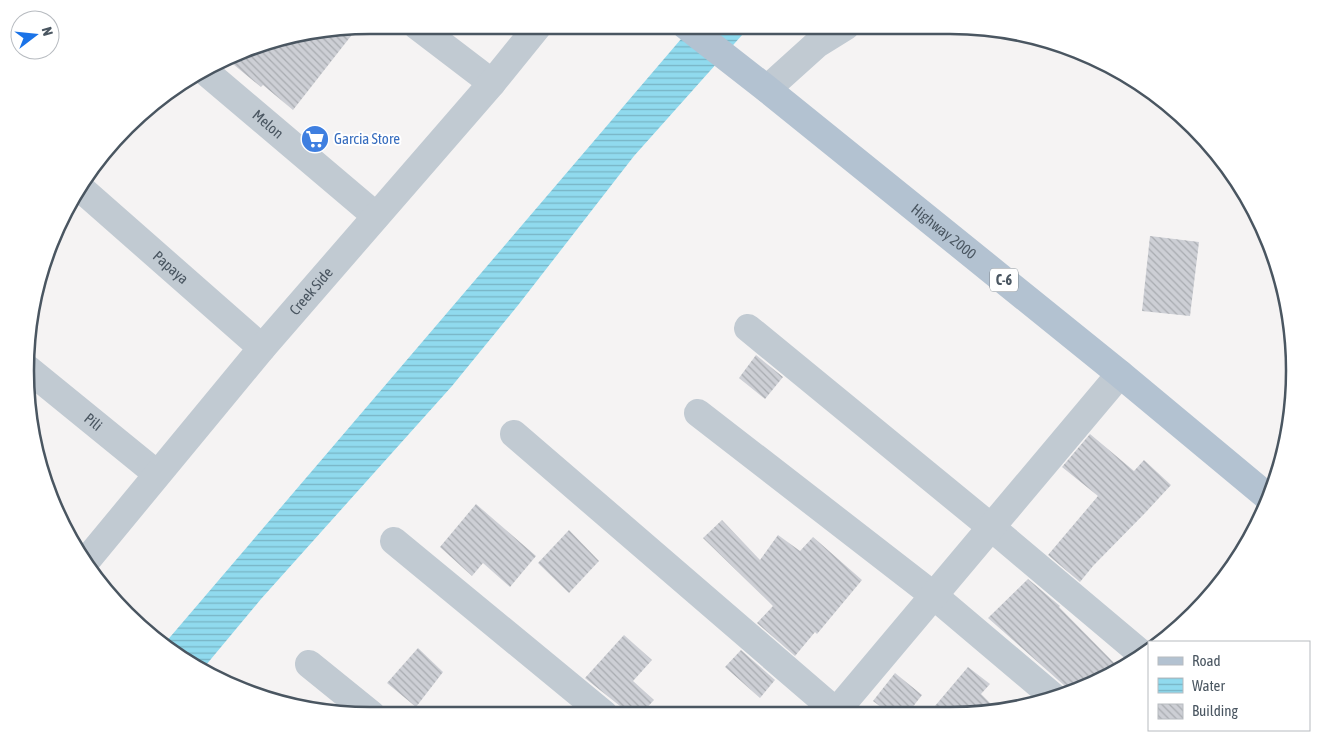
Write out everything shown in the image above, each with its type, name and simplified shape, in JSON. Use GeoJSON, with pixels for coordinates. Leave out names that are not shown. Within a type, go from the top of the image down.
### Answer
{"type":"FeatureCollection","features":[{"type":"Feature","properties":{"kind":"main road","name":"Highway 2000"},"geometry":{"type":"LineString","coordinates":[[696,34],[1120,374],[1263,493]]}},
{"type":"Feature","properties":{"kind":"street"},"geometry":{"type":"LineString","coordinates":[[428,34],[492,83]]}},
{"type":"Feature","properties":{"kind":"street","name":"Creek Side"},"geometry":{"type":"LineString","coordinates":[[90,556],[262,348],[492,83],[532,34]]}},
{"type":"Feature","properties":{"kind":"street"},"geometry":{"type":"LineString","coordinates":[[767,89],[817,44],[833,34]]}},
{"type":"Feature","properties":{"kind":"street","name":"Melon"},"geometry":{"type":"LineString","coordinates":[[209,75],[376,216]]}},
{"type":"Feature","properties":{"kind":"street","name":"Papaya"},"geometry":{"type":"LineString","coordinates":[[85,192],[262,348]]}},
{"type":"Feature","properties":{"kind":"street"},"geometry":{"type":"LineString","coordinates":[[748,328],[992,528],[1137,650]]}},
{"type":"Feature","properties":{"kind":"street","name":"Pili"},"geometry":{"type":"LineString","coordinates":[[34,374],[157,474]]}},
{"type":"Feature","properties":{"kind":"street"},"geometry":{"type":"LineString","coordinates":[[841,707],[1120,374]]}},
{"type":"Feature","properties":{"kind":"street"},"geometry":{"type":"LineString","coordinates":[[698,413],[933,595],[1048,692]]}},
{"type":"Feature","properties":{"kind":"street"},"geometry":{"type":"LineString","coordinates":[[514,434],[829,707]]}},
{"type":"Feature","properties":{"kind":"street"},"geometry":{"type":"LineString","coordinates":[[394,541],[596,707]]}},
{"type":"Feature","properties":{"kind":"street"},"geometry":{"type":"LineString","coordinates":[[309,664],[362,707]]}},
{"type":"Feature","properties":{"kind":"water"},"geometry":{"type":"Polygon","coordinates":[[[685,34],[743,34],[634,156],[519,304],[452,386],[261,599],[206,664],[168,640],[685,34]]]}},
{"type":"Feature","properties":{"kind":"building"},"geometry":{"type":"Polygon","coordinates":[[[353,34],[293,110],[263,85],[261,87],[232,63],[283,45],[305,40],[353,34]]]}},
{"type":"Feature","properties":{"kind":"building"},"geometry":{"type":"Polygon","coordinates":[[[1150,236],[1199,242],[1190,316],[1142,311],[1150,236]]]}},
{"type":"Feature","properties":{"kind":"building"},"geometry":{"type":"Polygon","coordinates":[[[756,355],[783,377],[765,399],[739,378],[756,355]]]}},
{"type":"Feature","properties":{"kind":"building"},"geometry":{"type":"Polygon","coordinates":[[[1090,434],[1134,471],[1144,460],[1171,485],[1080,582],[1048,555],[1098,496],[1062,467],[1090,434]]]}},
{"type":"Feature","properties":{"kind":"building"},"geometry":{"type":"Polygon","coordinates":[[[476,504],[536,556],[510,587],[483,563],[472,576],[440,547],[476,504]]]}},
{"type":"Feature","properties":{"kind":"building"},"geometry":{"type":"Polygon","coordinates":[[[722,520],[760,560],[778,535],[800,551],[813,537],[862,580],[817,634],[815,632],[795,656],[757,623],[773,606],[703,538],[722,520]]]}},
{"type":"Feature","properties":{"kind":"building"},"geometry":{"type":"Polygon","coordinates":[[[569,530],[599,561],[569,593],[538,563],[569,530]]]}},
{"type":"Feature","properties":{"kind":"building"},"geometry":{"type":"Polygon","coordinates":[[[1028,579],[1060,606],[1115,664],[1065,686],[988,618],[1028,579]]]}},
{"type":"Feature","properties":{"kind":"building"},"geometry":{"type":"Polygon","coordinates":[[[624,635],[652,660],[633,681],[654,700],[648,707],[621,707],[585,678],[624,635]]]}},
{"type":"Feature","properties":{"kind":"building"},"geometry":{"type":"Polygon","coordinates":[[[418,648],[443,672],[416,707],[387,683],[418,648]]]}},
{"type":"Feature","properties":{"kind":"building"},"geometry":{"type":"Polygon","coordinates":[[[741,650],[775,680],[760,698],[725,667],[741,650]]]}},
{"type":"Feature","properties":{"kind":"building"},"geometry":{"type":"Polygon","coordinates":[[[968,667],[990,684],[981,694],[991,704],[972,707],[934,707],[968,667]]]}},
{"type":"Feature","properties":{"kind":"building"},"geometry":{"type":"Polygon","coordinates":[[[895,673],[922,695],[913,707],[881,707],[873,701],[895,673]]]}},
{"type":"Feature","properties":{"kind":"place","name":"Garcia Store"},"geometry":{"type":"Point","coordinates":[315,139]}}]}
